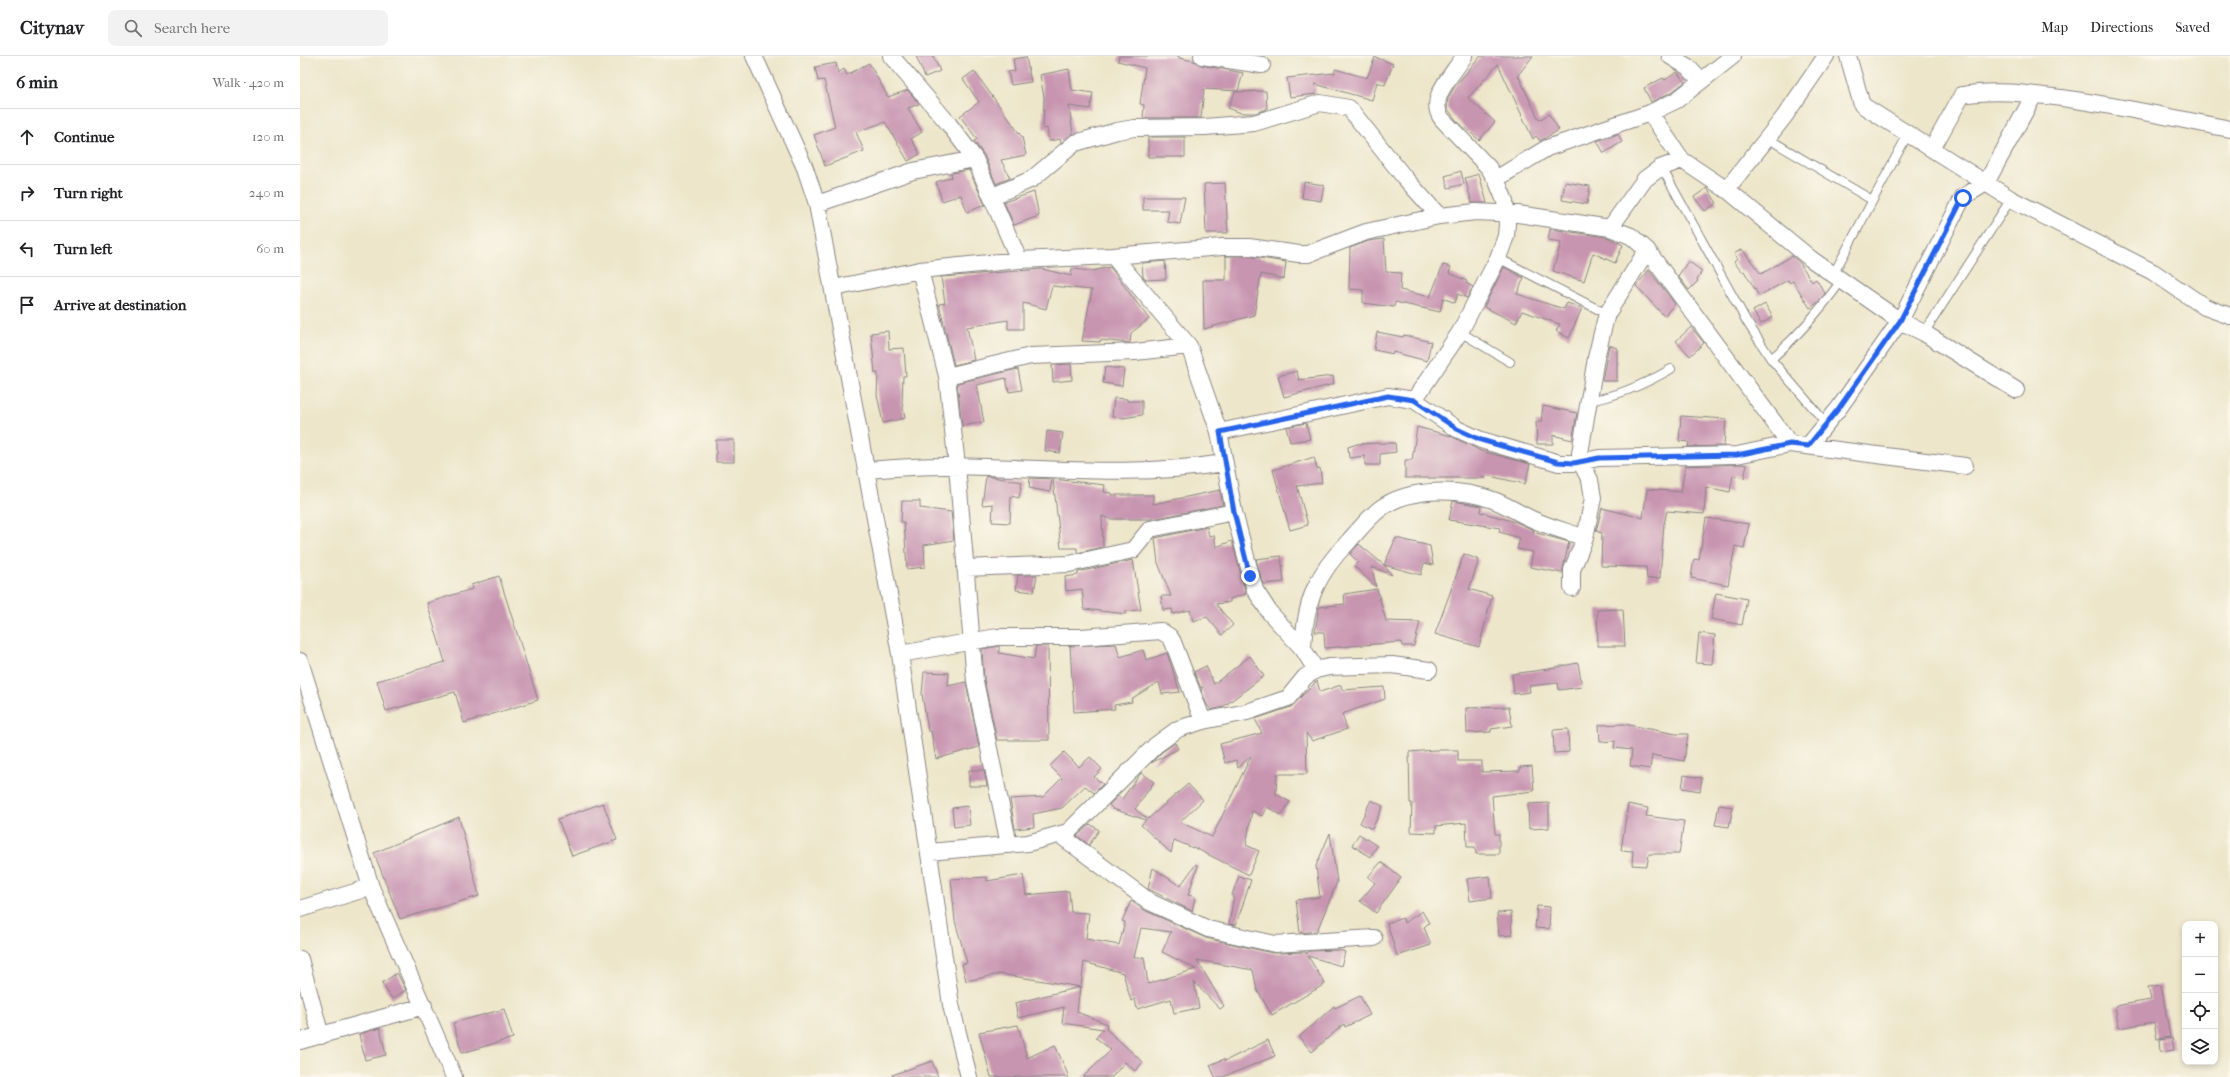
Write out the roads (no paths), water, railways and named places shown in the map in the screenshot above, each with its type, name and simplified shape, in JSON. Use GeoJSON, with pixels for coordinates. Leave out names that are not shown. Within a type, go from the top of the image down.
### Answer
{"type":"FeatureCollection","features":[{"type":"Feature","properties":{"kind":"street"},"geometry":{"type":"LineString","coordinates":[[754,56],[805,168],[817,204],[834,288],[900,654],[951,1005],[969,1077]]}},
{"type":"Feature","properties":{"kind":"street"},"geometry":{"type":"LineString","coordinates":[[891,56],[948,123],[975,159],[993,196],[1019,260]]}},
{"type":"Feature","properties":{"kind":"street"},"geometry":{"type":"LineString","coordinates":[[1202,56],[1262,65]]}},
{"type":"Feature","properties":{"kind":"street"},"geometry":{"type":"LineString","coordinates":[[1670,56],[1688,67],[1701,80]]}},
{"type":"Feature","properties":{"kind":"street"},"geometry":{"type":"LineString","coordinates":[[1496,179],[1517,164],[1547,148],[1650,113],[1677,100],[1733,56]]}},
{"type":"Feature","properties":{"kind":"street"},"geometry":{"type":"LineString","coordinates":[[1726,190],[1767,138],[1826,56]]}},
{"type":"Feature","properties":{"kind":"street"},"geometry":{"type":"LineString","coordinates":[[1848,56],[1862,105],[2011,199],[2153,272],[2205,307],[2230,316]]}},
{"type":"Feature","properties":{"kind":"street"},"geometry":{"type":"LineString","coordinates":[[1414,400],[1460,332],[1498,258],[1506,236],[1507,213],[1505,201],[1496,179],[1488,167],[1438,113],[1436,106],[1437,98],[1459,58]]}},
{"type":"Feature","properties":{"kind":"street"},"geometry":{"type":"LineString","coordinates":[[1932,149],[1962,95],[1974,93],[2034,94],[2125,108],[2230,129]]}},
{"type":"Feature","properties":{"kind":"street"},"geometry":{"type":"LineString","coordinates":[[1808,446],[1900,321],[1963,198],[1986,183],[2034,94]]}},
{"type":"Feature","properties":{"kind":"street"},"geometry":{"type":"LineString","coordinates":[[993,196],[1032,179],[1075,143],[1110,133],[1134,128],[1205,127],[1254,123],[1320,103],[1349,108],[1404,177],[1439,216]]}},
{"type":"Feature","properties":{"kind":"street"},"geometry":{"type":"LineString","coordinates":[[1650,113],[1682,160],[1726,190],[1837,278],[1900,321],[1924,333],[2016,390]]}},
{"type":"Feature","properties":{"kind":"street"},"geometry":{"type":"LineString","coordinates":[[817,204],[913,171],[975,159]]}},
{"type":"Feature","properties":{"kind":"street"},"geometry":{"type":"LineString","coordinates":[[1610,228],[1645,179],[1662,168],[1682,160]]}},
{"type":"Feature","properties":{"kind":"street"},"geometry":{"type":"LineString","coordinates":[[834,288],[920,270],[1019,260],[1114,256],[1222,247],[1257,248],[1308,254],[1358,234],[1439,216],[1476,212],[1507,213],[1566,220],[1610,228],[1631,236],[1647,250],[1790,444]]}},
{"type":"Feature","properties":{"kind":"street"},"geometry":{"type":"LineString","coordinates":[[1572,588],[1572,570],[1585,538],[1593,489],[1581,460],[1581,445],[1590,401],[1598,345],[1607,314],[1647,250]]}},
{"type":"Feature","properties":{"kind":"street"},"geometry":{"type":"LineString","coordinates":[[1114,256],[1189,346],[1220,432],[1224,463],[1234,512],[1255,590],[1270,613],[1303,649],[1316,670]]}},
{"type":"Feature","properties":{"kind":"street"},"geometry":{"type":"LineString","coordinates":[[920,270],[947,376],[957,466],[975,681],[1008,845]]}},
{"type":"Feature","properties":{"kind":"street"},"geometry":{"type":"LineString","coordinates":[[947,376],[1031,356],[1135,352],[1189,346]]}},
{"type":"Feature","properties":{"kind":"street"},"geometry":{"type":"LineString","coordinates":[[1220,432],[1388,396],[1414,400],[1457,429],[1481,440],[1554,462],[1566,463],[1599,458],[1737,455],[1790,444],[1965,466]]}},
{"type":"Feature","properties":{"kind":"street"},"geometry":{"type":"LineString","coordinates":[[867,470],[957,466],[1089,472],[1189,468],[1224,463]]}},
{"type":"Feature","properties":{"kind":"street"},"geometry":{"type":"LineString","coordinates":[[1303,649],[1307,609],[1321,575],[1335,556],[1370,519],[1381,509],[1394,501],[1409,496],[1424,494],[1469,494],[1493,500],[1532,519],[1585,538]]}},
{"type":"Feature","properties":{"kind":"street"},"geometry":{"type":"LineString","coordinates":[[965,568],[1069,564],[1133,550],[1150,529],[1234,512]]}},
{"type":"Feature","properties":{"kind":"street"},"geometry":{"type":"LineString","coordinates":[[900,654],[971,640],[1010,636],[1081,637],[1160,631],[1170,637],[1173,642],[1203,721]]}},
{"type":"Feature","properties":{"kind":"street"},"geometry":{"type":"LineString","coordinates":[[300,661],[306,700],[371,887],[454,1077]]}},
{"type":"Feature","properties":{"kind":"street"},"geometry":{"type":"LineString","coordinates":[[929,852],[1028,843],[1068,832],[1156,745],[1178,729],[1203,721],[1247,712],[1288,698],[1305,677],[1316,670],[1329,667],[1392,665],[1429,670]]}},
{"type":"Feature","properties":{"kind":"street"},"geometry":{"type":"LineString","coordinates":[[1060,834],[1150,902],[1208,929],[1275,944],[1374,938]]}},
{"type":"Feature","properties":{"kind":"street"},"geometry":{"type":"LineString","coordinates":[[300,909],[371,887]]}},
{"type":"Feature","properties":{"kind":"street"},"geometry":{"type":"LineString","coordinates":[[300,959],[321,1036]]}},
{"type":"Feature","properties":{"kind":"street"},"geometry":{"type":"LineString","coordinates":[[300,1041],[424,1006]]}},
{"type":"Feature","properties":{"kind":"lane"},"geometry":{"type":"LineString","coordinates":[[1771,358],[1824,306],[1872,200],[1908,134]]}},
{"type":"Feature","properties":{"kind":"lane"},"geometry":{"type":"LineString","coordinates":[[1767,138],[1872,200]]}},
{"type":"Feature","properties":{"kind":"lane"},"geometry":{"type":"LineString","coordinates":[[1662,168],[1729,292],[1771,358],[1826,423]]}},
{"type":"Feature","properties":{"kind":"lane"},"geometry":{"type":"LineString","coordinates":[[1924,333],[2011,199]]}},
{"type":"Feature","properties":{"kind":"lane"},"geometry":{"type":"LineString","coordinates":[[1498,258],[1607,314]]}},
{"type":"Feature","properties":{"kind":"lane"},"geometry":{"type":"LineString","coordinates":[[1460,332],[1510,362]]}},
{"type":"Feature","properties":{"kind":"lane"},"geometry":{"type":"LineString","coordinates":[[1590,401],[1606,398],[1643,385],[1671,369]]}}]}
